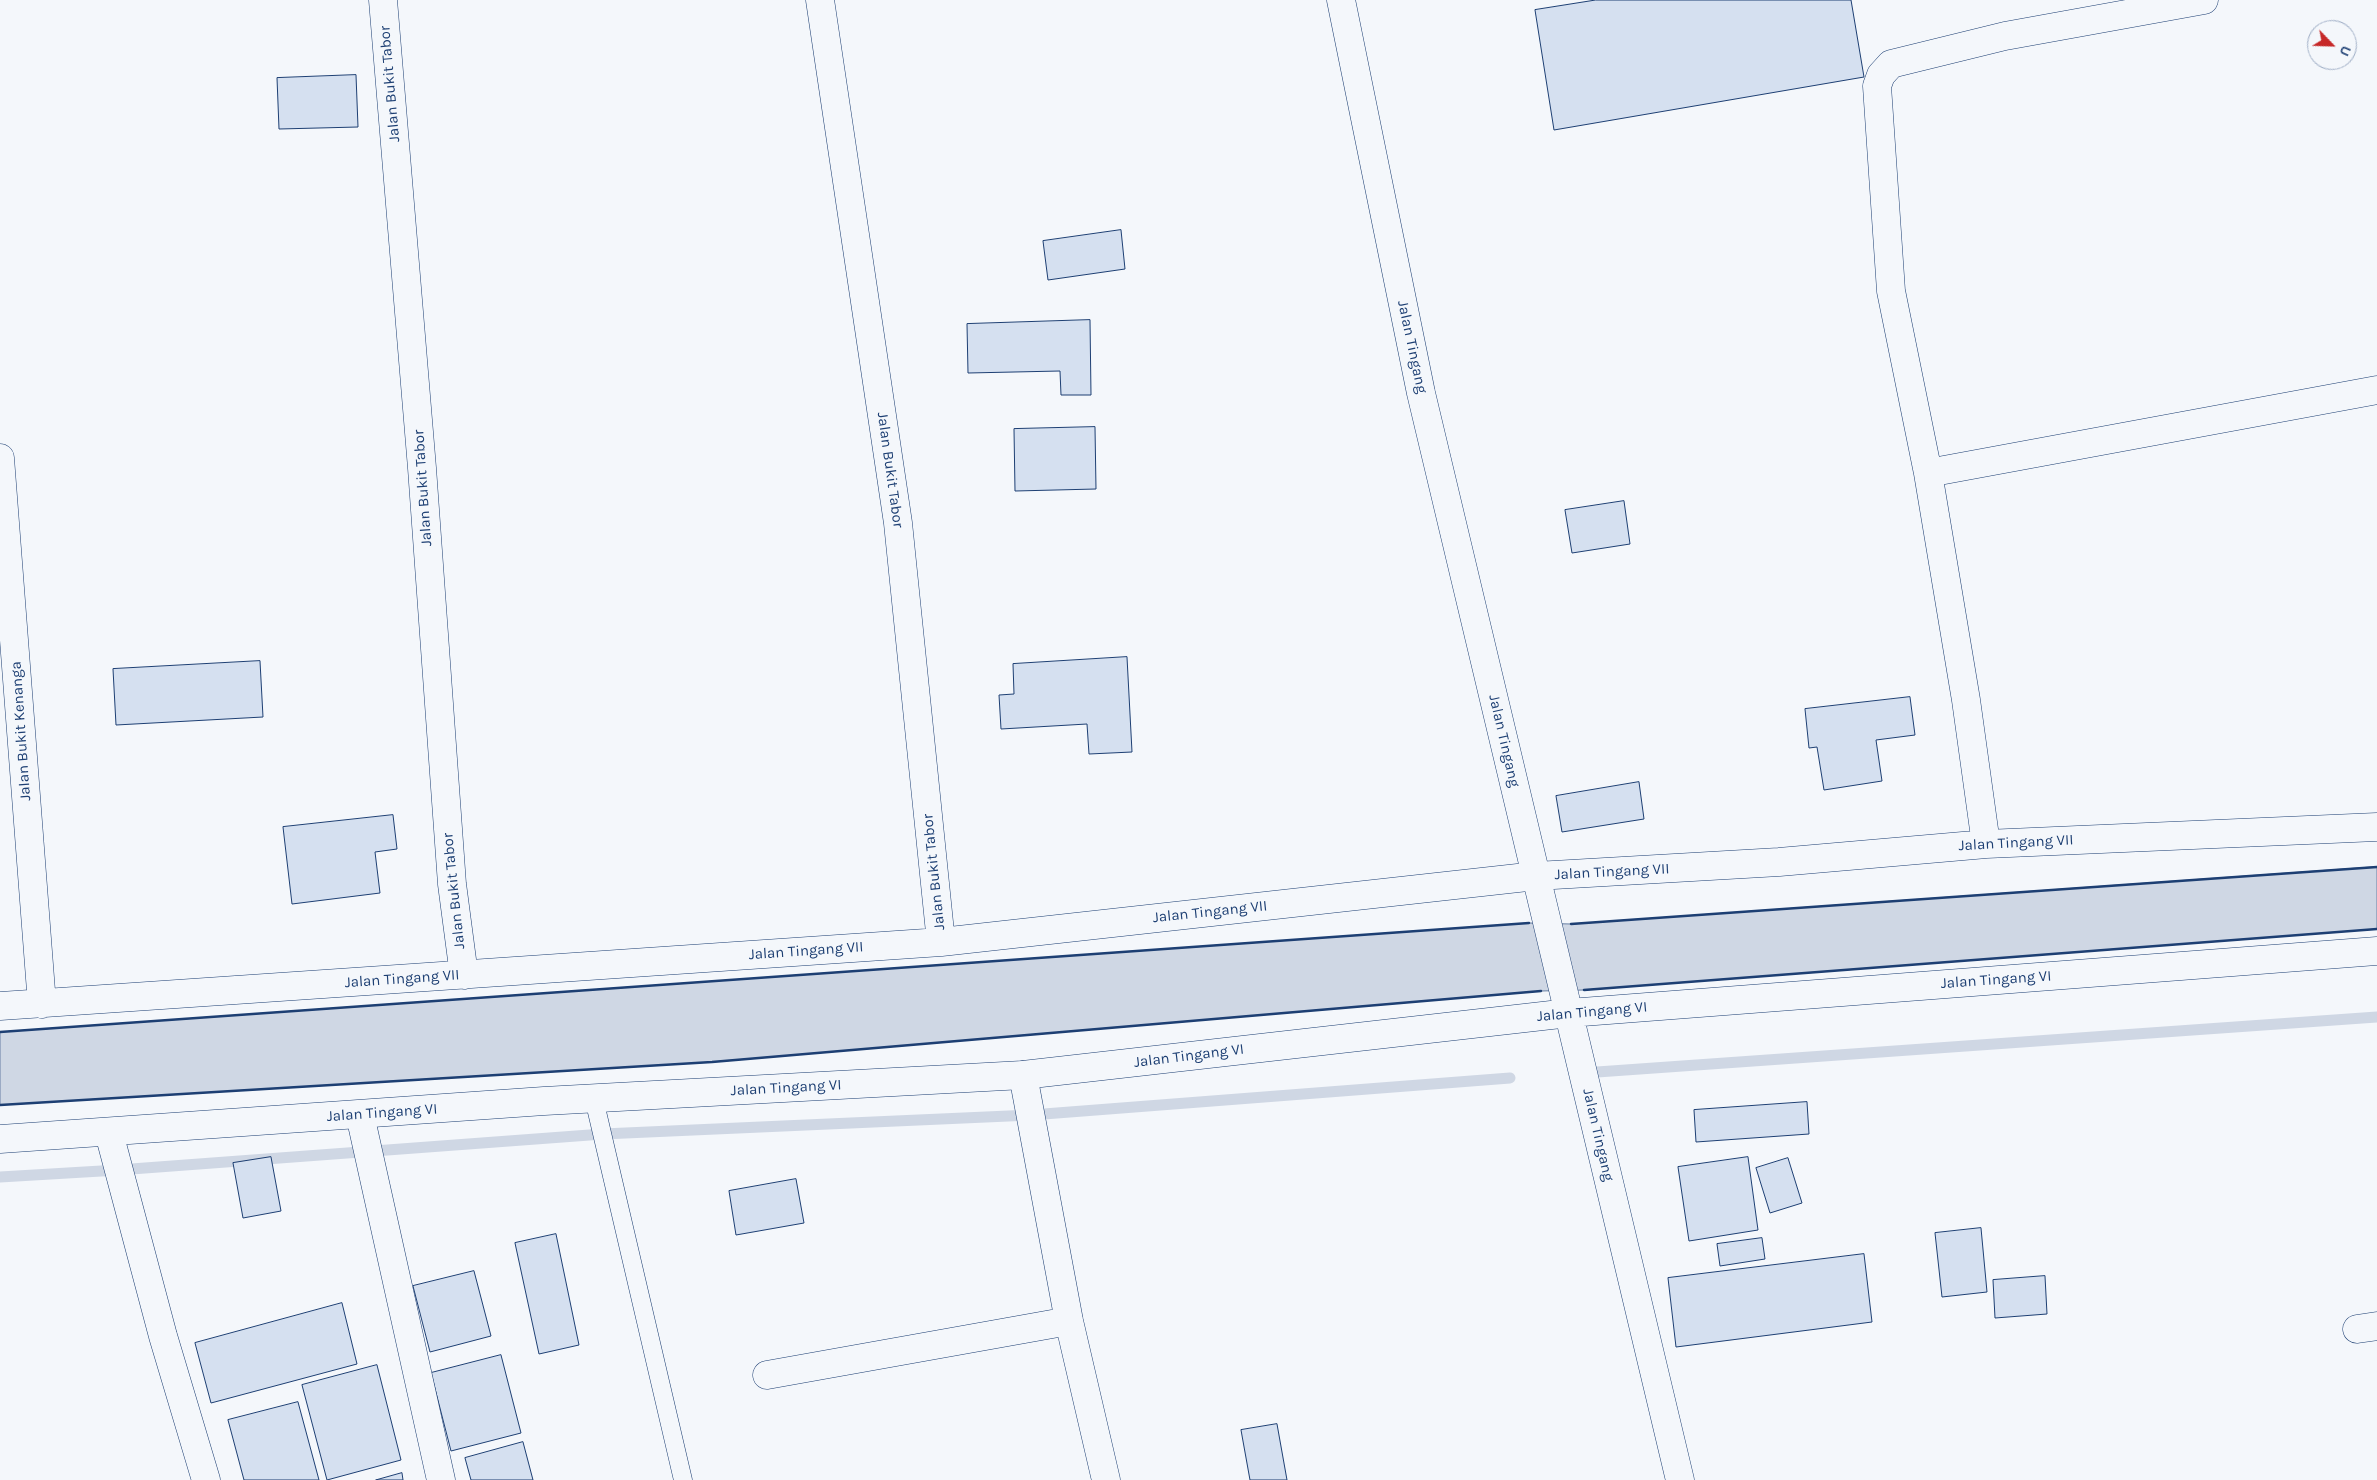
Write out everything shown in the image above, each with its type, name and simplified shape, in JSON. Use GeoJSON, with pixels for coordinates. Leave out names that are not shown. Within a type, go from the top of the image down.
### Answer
{"type":"FeatureCollection","features":[{"type":"Feature","properties":{"kind":"street","name":"Jalan Bukit Tabor"},"geometry":{"type":"LineString","coordinates":[[383,0],[421,458],[452,884],[464,975]]}},
{"type":"Feature","properties":{"kind":"street","name":"Jalan Bukit Tabor"},"geometry":{"type":"LineString","coordinates":[[820,0],[898,523],[941,942]]}},
{"type":"Feature","properties":{"kind":"street","name":"Jalan Tingang"},"geometry":{"type":"LineString","coordinates":[[1341,0],[1422,393],[1680,1480]]}},
{"type":"Feature","properties":{"kind":"street"},"geometry":{"type":"LineString","coordinates":[[1986,844],[1966,700],[1928,473],[1891,291],[1877,86],[1881,75],[1891,64],[2006,36],[2204,0]]}},
{"type":"Feature","properties":{"kind":"street"},"geometry":{"type":"LineString","coordinates":[[1928,473],[2377,390]]}},
{"type":"Feature","properties":{"kind":"street","name":"Jalan Bukit Kenanga"},"geometry":{"type":"LineString","coordinates":[[0,458],[42,1004]]}},
{"type":"Feature","properties":{"kind":"street","name":"Jalan Tingang VII"},"geometry":{"type":"LineString","coordinates":[[0,1006],[941,942],[1536,876],[1779,862],[1986,844],[2377,827]]}},
{"type":"Feature","properties":{"kind":"street","name":"Jalan Tingang VI"},"geometry":{"type":"LineString","coordinates":[[0,1140],[594,1099],[1023,1075],[1566,1001],[2377,951]]}},
{"type":"Feature","properties":{"kind":"street"},"geometry":{"type":"LineString","coordinates":[[1023,1075],[1069,1321],[1106,1480]]}},
{"type":"Feature","properties":{"kind":"street"},"geometry":{"type":"LineString","coordinates":[[360,1115],[441,1480]]}},
{"type":"Feature","properties":{"kind":"street"},"geometry":{"type":"LineString","coordinates":[[108,1133],[163,1336],[206,1480]]}},
{"type":"Feature","properties":{"kind":"street"},"geometry":{"type":"LineString","coordinates":[[767,1374],[1069,1321]]}},
{"type":"Feature","properties":{"kind":"lane"},"geometry":{"type":"LineString","coordinates":[[594,1099],[683,1480]]}},
{"type":"Feature","properties":{"kind":"shaded area"},"geometry":{"type":"Polygon","coordinates":[[[2377,867],[2377,929],[1584,990],[1541,991],[712,1062],[0,1105],[0,1032],[1529,923],[1571,924],[2377,867]]]}},
{"type":"Feature","properties":{"kind":"building"},"geometry":{"type":"Polygon","coordinates":[[[1596,0],[1851,0],[1864,77],[1554,130],[1535,10],[1596,0]]]}},
{"type":"Feature","properties":{"kind":"building"},"geometry":{"type":"Polygon","coordinates":[[[356,75],[358,127],[279,129],[277,78],[356,75]]]}},
{"type":"Feature","properties":{"kind":"building"},"geometry":{"type":"Polygon","coordinates":[[[1121,230],[1125,269],[1048,280],[1043,241],[1121,230]]]}},
{"type":"Feature","properties":{"kind":"building"},"geometry":{"type":"Polygon","coordinates":[[[1090,320],[1091,395],[1061,395],[1060,371],[968,373],[967,324],[1090,320]]]}},
{"type":"Feature","properties":{"kind":"building"},"geometry":{"type":"Polygon","coordinates":[[[1095,427],[1096,489],[1015,491],[1014,429],[1095,427]]]}},
{"type":"Feature","properties":{"kind":"building"},"geometry":{"type":"Polygon","coordinates":[[[1624,501],[1630,544],[1572,553],[1565,510],[1624,501]]]}},
{"type":"Feature","properties":{"kind":"building"},"geometry":{"type":"Polygon","coordinates":[[[1127,657],[1132,752],[1089,754],[1087,724],[1001,729],[999,695],[1014,694],[1013,664],[1127,657]]]}},
{"type":"Feature","properties":{"kind":"building"},"geometry":{"type":"Polygon","coordinates":[[[260,661],[263,717],[116,725],[113,669],[260,661]]]}},
{"type":"Feature","properties":{"kind":"building"},"geometry":{"type":"Polygon","coordinates":[[[1910,697],[1915,735],[1876,740],[1882,781],[1824,790],[1817,747],[1809,748],[1805,709],[1910,697]]]}},
{"type":"Feature","properties":{"kind":"building"},"geometry":{"type":"Polygon","coordinates":[[[1639,782],[1644,819],[1562,832],[1556,796],[1639,782]]]}},
{"type":"Feature","properties":{"kind":"building"},"geometry":{"type":"Polygon","coordinates":[[[393,815],[397,849],[375,852],[380,893],[292,904],[283,827],[393,815]]]}},
{"type":"Feature","properties":{"kind":"building"},"geometry":{"type":"Polygon","coordinates":[[[1807,1102],[1809,1134],[1696,1142],[1694,1110],[1807,1102]]]}},
{"type":"Feature","properties":{"kind":"building"},"geometry":{"type":"Polygon","coordinates":[[[271,1157],[281,1211],[243,1218],[233,1163],[271,1157]]]}},
{"type":"Feature","properties":{"kind":"building"},"geometry":{"type":"Polygon","coordinates":[[[1748,1157],[1758,1230],[1689,1241],[1678,1167],[1748,1157]]]}},
{"type":"Feature","properties":{"kind":"building"},"geometry":{"type":"Polygon","coordinates":[[[1788,1158],[1802,1203],[1770,1213],[1756,1168],[1788,1158]]]}},
{"type":"Feature","properties":{"kind":"building"},"geometry":{"type":"Polygon","coordinates":[[[796,1179],[804,1223],[736,1235],[729,1191],[796,1179]]]}},
{"type":"Feature","properties":{"kind":"building"},"geometry":{"type":"Polygon","coordinates":[[[1981,1228],[1987,1292],[1942,1297],[1935,1233],[1981,1228]]]}},
{"type":"Feature","properties":{"kind":"building"},"geometry":{"type":"Polygon","coordinates":[[[556,1234],[579,1345],[539,1354],[515,1243],[556,1234]]]}},
{"type":"Feature","properties":{"kind":"building"},"geometry":{"type":"Polygon","coordinates":[[[1762,1238],[1765,1259],[1720,1266],[1717,1244],[1762,1238]]]}},
{"type":"Feature","properties":{"kind":"building"},"geometry":{"type":"Polygon","coordinates":[[[1864,1254],[1872,1322],[1676,1347],[1668,1278],[1864,1254]]]}},
{"type":"Feature","properties":{"kind":"building"},"geometry":{"type":"Polygon","coordinates":[[[474,1271],[491,1336],[430,1352],[413,1286],[474,1271]]]}},
{"type":"Feature","properties":{"kind":"building"},"geometry":{"type":"Polygon","coordinates":[[[2045,1276],[2047,1314],[1995,1318],[1993,1280],[2045,1276]]]}},
{"type":"Feature","properties":{"kind":"building"},"geometry":{"type":"Polygon","coordinates":[[[342,1303],[357,1364],[211,1403],[195,1343],[342,1303]]]}},
{"type":"Feature","properties":{"kind":"building"},"geometry":{"type":"Polygon","coordinates":[[[501,1355],[521,1433],[451,1451],[431,1373],[501,1355]]]}},
{"type":"Feature","properties":{"kind":"building"},"geometry":{"type":"Polygon","coordinates":[[[377,1365],[401,1460],[327,1480],[302,1385],[377,1365]]]}},
{"type":"Feature","properties":{"kind":"building"},"geometry":{"type":"Polygon","coordinates":[[[298,1402],[319,1480],[244,1480],[228,1420],[298,1402]]]}},
{"type":"Feature","properties":{"kind":"building"},"geometry":{"type":"Polygon","coordinates":[[[1277,1424],[1287,1480],[1250,1480],[1241,1430],[1277,1424]]]}},
{"type":"Feature","properties":{"kind":"building"},"geometry":{"type":"Polygon","coordinates":[[[523,1442],[533,1480],[471,1480],[465,1458],[523,1442]]]}},
{"type":"Feature","properties":{"kind":"building"},"geometry":{"type":"Polygon","coordinates":[[[402,1473],[403,1480],[376,1480],[402,1473]]]}},
{"type":"Feature","properties":{"kind":"waterway"},"geometry":{"type":"LineString","coordinates":[[1583,1073],[2377,1017]]}},
{"type":"Feature","properties":{"kind":"waterway"},"geometry":{"type":"LineString","coordinates":[[0,1177],[603,1134],[1031,1115],[1510,1078]]}},
{"type":"Feature","properties":{"kind":"wall"},"geometry":{"type":"LineString","coordinates":[[1571,924],[2377,867]]}},
{"type":"Feature","properties":{"kind":"wall"},"geometry":{"type":"LineString","coordinates":[[0,1032],[1529,923]]}},
{"type":"Feature","properties":{"kind":"wall"},"geometry":{"type":"LineString","coordinates":[[1584,990],[2377,929]]}},
{"type":"Feature","properties":{"kind":"wall"},"geometry":{"type":"LineString","coordinates":[[0,1105],[712,1062],[1541,991]]}}]}
